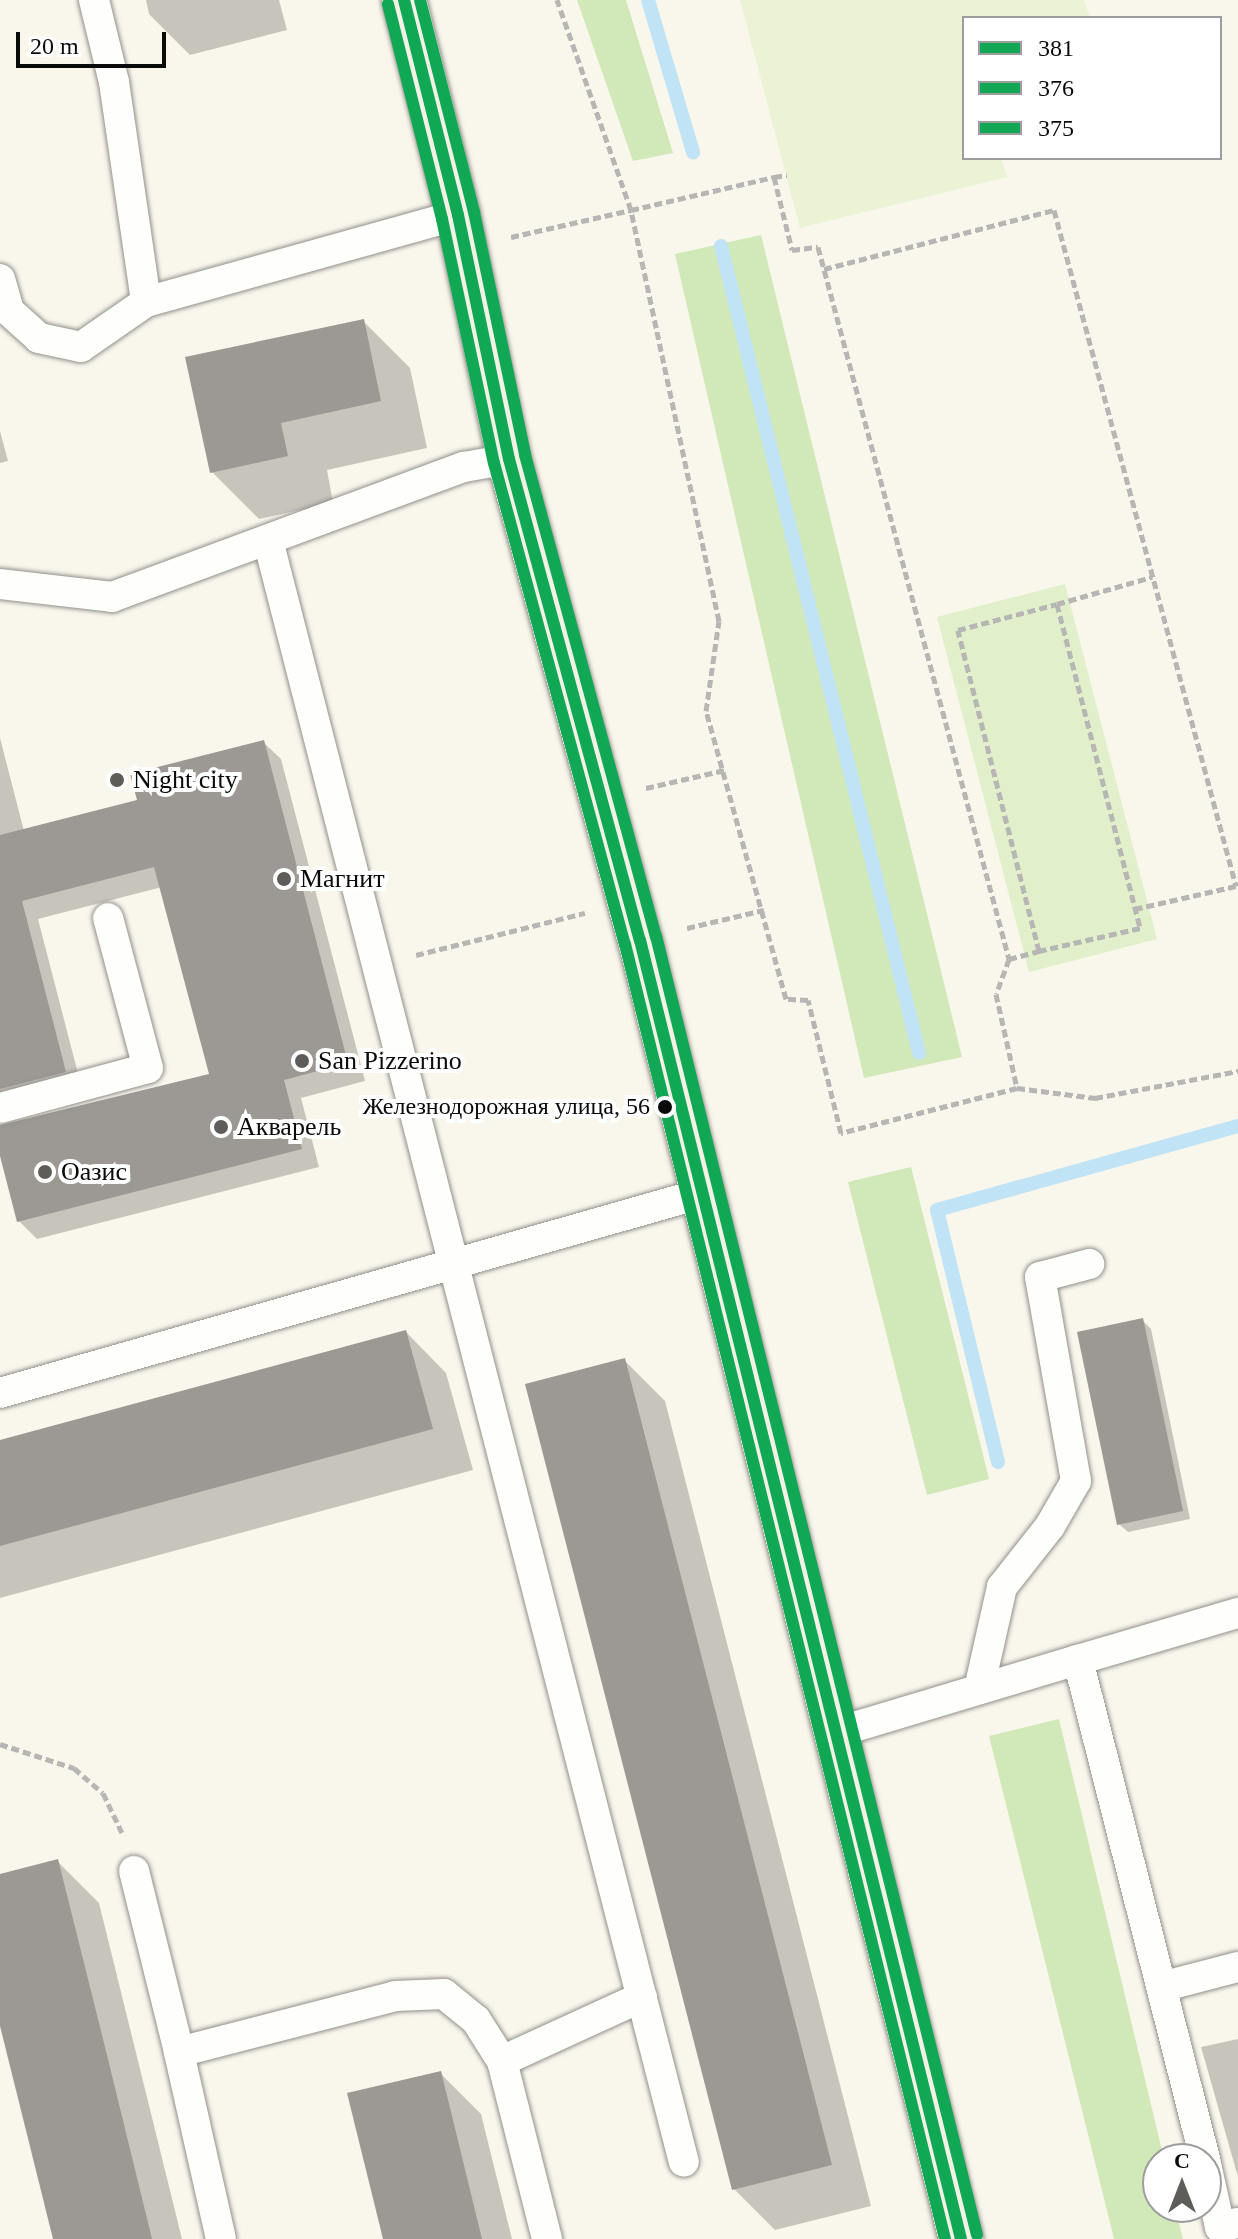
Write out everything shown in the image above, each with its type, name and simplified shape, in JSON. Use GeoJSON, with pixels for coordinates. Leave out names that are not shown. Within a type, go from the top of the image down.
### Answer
{"type":"FeatureCollection","features":[{"type":"Feature","properties":{"kind":"street"},"geometry":{"type":"LineString","coordinates":[[404,0],[462,231],[509,459],[640,940],[961,2239]]}},
{"type":"Feature","properties":{"kind":"lane"},"geometry":{"type":"LineString","coordinates":[[94,0],[114,82],[146,302]]}},
{"type":"Feature","properties":{"kind":"lane"},"geometry":{"type":"LineString","coordinates":[[0,279],[9,311],[39,338],[81,347],[146,302],[462,231]]}},
{"type":"Feature","properties":{"kind":"lane"},"geometry":{"type":"LineString","coordinates":[[0,584],[112,597],[464,467],[509,459]]}},
{"type":"Feature","properties":{"kind":"lane"},"geometry":{"type":"LineString","coordinates":[[268,540],[684,2162]]}},
{"type":"Feature","properties":{"kind":"lane"},"geometry":{"type":"LineString","coordinates":[[0,1108],[148,1068],[108,918]]}},
{"type":"Feature","properties":{"kind":"lane"},"geometry":{"type":"LineString","coordinates":[[0,1393],[455,1267],[703,1193]]}},
{"type":"Feature","properties":{"kind":"lane"},"geometry":{"type":"LineString","coordinates":[[979,1689],[1002,1587],[1050,1526],[1076,1481],[1040,1277],[1089,1264]]}},
{"type":"Feature","properties":{"kind":"lane"},"geometry":{"type":"LineString","coordinates":[[834,1733],[1238,1613]]}},
{"type":"Feature","properties":{"kind":"lane"},"geometry":{"type":"LineString","coordinates":[[1078,1660],[1165,1986],[1201,2143]]}},
{"type":"Feature","properties":{"kind":"lane"},"geometry":{"type":"LineString","coordinates":[[134,1871],[221,2239]]}},
{"type":"Feature","properties":{"kind":"lane"},"geometry":{"type":"LineString","coordinates":[[1165,1986],[1238,1967]]}},
{"type":"Feature","properties":{"kind":"lane"},"geometry":{"type":"LineString","coordinates":[[179,2052],[395,1996],[444,1994],[476,2020],[502,2061],[547,2239]]}},
{"type":"Feature","properties":{"kind":"lane"},"geometry":{"type":"LineString","coordinates":[[502,2061],[642,1997]]}},
{"type":"Feature","properties":{"kind":"path"},"geometry":{"type":"LineString","coordinates":[[557,0],[631,210],[719,621],[706,711],[764,910],[786,999],[808,1000],[841,1133],[1017,1088],[1095,1098],[1238,1071]]}},
{"type":"Feature","properties":{"kind":"path"},"geometry":{"type":"LineString","coordinates":[[462,231],[631,210],[787,175]]}},
{"type":"Feature","properties":{"kind":"path"},"geometry":{"type":"LineString","coordinates":[[774,177],[792,250],[818,247],[1009,959],[996,994],[1017,1088]]}},
{"type":"Feature","properties":{"kind":"path"},"geometry":{"type":"LineString","coordinates":[[824,269],[1054,210],[1236,886],[1135,909]]}},
{"type":"Feature","properties":{"kind":"path"},"geometry":{"type":"LineString","coordinates":[[1039,951],[958,630],[1152,577]]}},
{"type":"Feature","properties":{"kind":"path"},"geometry":{"type":"LineString","coordinates":[[1009,959],[1140,928],[1057,604]]}},
{"type":"Feature","properties":{"kind":"path"},"geometry":{"type":"LineString","coordinates":[[639,790],[725,770]]}},
{"type":"Feature","properties":{"kind":"path"},"geometry":{"type":"LineString","coordinates":[[675,931],[764,910]]}},
{"type":"Feature","properties":{"kind":"path"},"geometry":{"type":"LineString","coordinates":[[377,964],[589,912]]}},
{"type":"Feature","properties":{"kind":"path"},"geometry":{"type":"LineString","coordinates":[[0,1744],[74,1768],[103,1793],[134,1871]]}},
{"type":"Feature","properties":{"kind":"green space"},"geometry":{"type":"Polygon","coordinates":[[[577,0],[626,0],[673,153],[633,161],[577,0]]]}},
{"type":"Feature","properties":{"kind":"green space"},"geometry":{"type":"Polygon","coordinates":[[[740,0],[1084,0],[1089,16],[962,16],[962,160],[1002,160],[1007,177],[800,228],[740,0]]]}},
{"type":"Feature","properties":{"kind":"green space"},"geometry":{"type":"Polygon","coordinates":[[[761,235],[962,1057],[864,1078],[675,254],[761,235]]]}},
{"type":"Feature","properties":{"kind":"green space"},"geometry":{"type":"Polygon","coordinates":[[[1065,584],[1157,939],[1029,972],[937,617],[1065,584]]]}},
{"type":"Feature","properties":{"kind":"green space"},"geometry":{"type":"Polygon","coordinates":[[[911,1167],[989,1479],[927,1495],[848,1182],[911,1167]]]}},
{"type":"Feature","properties":{"kind":"green space"},"geometry":{"type":"Polygon","coordinates":[[[1059,1719],[1160,2143],[1142,2143],[1142,2223],[1179,2223],[1183,2239],[1114,2239],[989,1736],[1059,1719]]]}},
{"type":"Feature","properties":{"kind":"building"},"geometry":{"type":"Polygon","coordinates":[[[364,319],[381,401],[281,423],[288,456],[210,473],[185,357],[364,319]]]}},
{"type":"Feature","properties":{"kind":"building"},"geometry":{"type":"Polygon","coordinates":[[[264,740],[348,1063],[284,1080],[302,1149],[17,1222],[0,1156],[0,1125],[209,1074],[154,867],[22,901],[66,1072],[0,1089],[0,835],[137,800],[130,774],[264,740]]]}},
{"type":"Feature","properties":{"kind":"building"},"geometry":{"type":"Polygon","coordinates":[[[1143,1318],[1183,1511],[1117,1525],[1077,1332],[1143,1318]]]}},
{"type":"Feature","properties":{"kind":"building"},"geometry":{"type":"Polygon","coordinates":[[[406,1330],[433,1429],[0,1546],[0,1440],[406,1330]]]}},
{"type":"Feature","properties":{"kind":"building"},"geometry":{"type":"Polygon","coordinates":[[[625,1358],[832,2165],[732,2190],[525,1384],[625,1358]]]}},
{"type":"Feature","properties":{"kind":"building"},"geometry":{"type":"Polygon","coordinates":[[[58,1859],[152,2239],[53,2239],[0,2026],[0,1874],[58,1859]]]}},
{"type":"Feature","properties":{"kind":"building"},"geometry":{"type":"Polygon","coordinates":[[[441,2071],[482,2239],[383,2239],[347,2093],[441,2071]]]}},
{"type":"Feature","properties":{"kind":"waterway"},"geometry":{"type":"LineString","coordinates":[[648,0],[693,152]]}},
{"type":"Feature","properties":{"kind":"waterway"},"geometry":{"type":"LineString","coordinates":[[721,246],[919,1053]]}},
{"type":"Feature","properties":{"kind":"waterway"},"geometry":{"type":"LineString","coordinates":[[998,1462],[937,1210],[1238,1126]]}},
{"type":"Feature","properties":{"kind":"transit line","name":"381"},"geometry":{"type":"LineString","coordinates":[[404,0],[458,215],[509,459],[640,940],[961,2239]]}},
{"type":"Feature","properties":{"kind":"transit line","name":"375"},"geometry":{"type":"LineString","coordinates":[[420,0],[474,212],[525,455],[656,936],[977,2235]]}},
{"type":"Feature","properties":{"kind":"transit line","name":"376"},"geometry":{"type":"LineString","coordinates":[[388,4],[442,219],[494,463],[625,944],[945,2239]]}},
{"type":"Feature","properties":{"kind":"place","name":"Night city"},"geometry":{"type":"Point","coordinates":[117,780]}},
{"type":"Feature","properties":{"kind":"place","name":"Магнит"},"geometry":{"type":"Point","coordinates":[284,879]}},
{"type":"Feature","properties":{"kind":"place","name":"San Pizzerino"},"geometry":{"type":"Point","coordinates":[302,1061]}},
{"type":"Feature","properties":{"kind":"place","name":"Железнодорожная улица, 56"},"geometry":{"type":"Point","coordinates":[665,1107]}},
{"type":"Feature","properties":{"kind":"place","name":"Акварель"},"geometry":{"type":"Point","coordinates":[221,1127]}},
{"type":"Feature","properties":{"kind":"place","name":"Оазис"},"geometry":{"type":"Point","coordinates":[45,1172]}}]}
